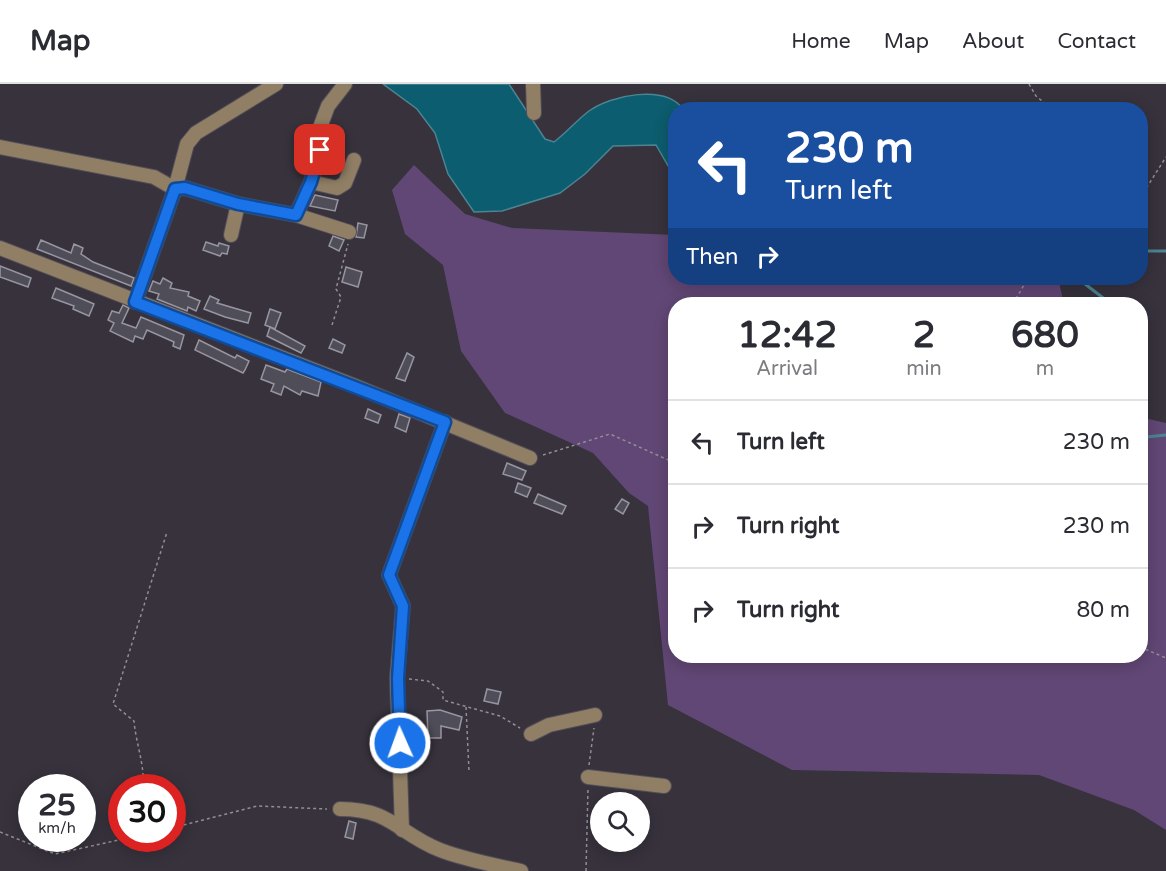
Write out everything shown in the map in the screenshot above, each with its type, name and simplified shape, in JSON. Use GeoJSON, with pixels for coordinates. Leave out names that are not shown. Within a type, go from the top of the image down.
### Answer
{"type":"FeatureCollection","features":[{"type":"Feature","properties":{"kind":"street"},"geometry":{"type":"LineString","coordinates":[[135,302],[175,189],[187,144],[196,133],[276,84]]}},
{"type":"Feature","properties":{"kind":"street"},"geometry":{"type":"LineString","coordinates":[[296,215],[311,182],[324,135],[319,130],[328,106],[345,84]]}},
{"type":"Feature","properties":{"kind":"street"},"geometry":{"type":"LineString","coordinates":[[533,84],[534,113]]}},
{"type":"Feature","properties":{"kind":"street"},"geometry":{"type":"LineString","coordinates":[[0,147],[154,177],[175,189],[185,188],[238,204],[296,215],[349,232]]}},
{"type":"Feature","properties":{"kind":"street"},"geometry":{"type":"LineString","coordinates":[[311,182],[337,188],[345,183],[354,160]]}},
{"type":"Feature","properties":{"kind":"street"},"geometry":{"type":"LineString","coordinates":[[231,235],[238,204]]}},
{"type":"Feature","properties":{"kind":"street"},"geometry":{"type":"LineString","coordinates":[[0,248],[445,422],[530,458]]}},
{"type":"Feature","properties":{"kind":"street"},"geometry":{"type":"LineString","coordinates":[[402,830],[398,678],[403,606],[389,575],[445,422]]}},
{"type":"Feature","properties":{"kind":"street"},"geometry":{"type":"LineString","coordinates":[[531,734],[549,726],[595,715]]}},
{"type":"Feature","properties":{"kind":"street"},"geometry":{"type":"LineString","coordinates":[[588,777],[664,786]]}},
{"type":"Feature","properties":{"kind":"street"},"geometry":{"type":"LineString","coordinates":[[340,809],[360,809],[379,814],[393,821],[402,830],[442,851],[492,868],[521,871]]}},
{"type":"Feature","properties":{"kind":"path"},"geometry":{"type":"LineString","coordinates":[[1029,84],[1036,96],[1043,102]]}},
{"type":"Feature","properties":{"kind":"path"},"geometry":{"type":"LineString","coordinates":[[1148,187],[1158,165],[1166,157]]}},
{"type":"Feature","properties":{"kind":"path"},"geometry":{"type":"LineString","coordinates":[[332,325],[341,297],[336,289],[349,232]]}},
{"type":"Feature","properties":{"kind":"path"},"geometry":{"type":"LineString","coordinates":[[530,458],[610,434],[668,460]]}},
{"type":"Feature","properties":{"kind":"path"},"geometry":{"type":"LineString","coordinates":[[144,774],[136,746],[134,721],[113,704],[167,532]]}},
{"type":"Feature","properties":{"kind":"path"},"geometry":{"type":"LineString","coordinates":[[1148,650],[1166,658]]}},
{"type":"Feature","properties":{"kind":"path"},"geometry":{"type":"LineString","coordinates":[[398,678],[428,681],[443,692],[443,700],[500,716],[531,734]]}},
{"type":"Feature","properties":{"kind":"path"},"geometry":{"type":"LineString","coordinates":[[466,706],[469,771]]}},
{"type":"Feature","properties":{"kind":"path"},"geometry":{"type":"LineString","coordinates":[[586,871],[588,777],[595,715]]}},
{"type":"Feature","properties":{"kind":"path"},"geometry":{"type":"LineString","coordinates":[[186,824],[257,806],[340,809]]}},
{"type":"Feature","properties":{"kind":"path"},"geometry":{"type":"LineString","coordinates":[[0,832],[56,854],[108,842]]}},
{"type":"Feature","properties":{"kind":"shaded area"},"geometry":{"type":"Polygon","coordinates":[[[414,165],[465,214],[512,228],[668,235],[668,285],[1060,285],[1062,297],[668,297],[668,663],[1148,663],[1148,419],[1166,423],[1166,830],[1134,810],[1039,775],[792,770],[668,705],[648,506],[629,493],[593,453],[505,413],[461,351],[443,265],[405,234],[392,190],[414,165]]]}},
{"type":"Feature","properties":{"kind":"water"},"geometry":{"type":"Polygon","coordinates":[[[383,84],[509,84],[545,139],[554,142],[589,111],[610,100],[651,94],[676,102],[668,102],[668,166],[656,145],[613,146],[585,174],[560,193],[502,211],[474,212],[448,174],[435,133],[417,109],[383,84]]]}},
{"type":"Feature","properties":{"kind":"building"},"geometry":{"type":"Polygon","coordinates":[[[315,195],[338,200],[335,211],[310,206],[315,195]]]}},
{"type":"Feature","properties":{"kind":"building"},"geometry":{"type":"Polygon","coordinates":[[[358,223],[367,225],[364,238],[356,237],[358,223]]]}},
{"type":"Feature","properties":{"kind":"building"},"geometry":{"type":"Polygon","coordinates":[[[333,236],[344,240],[339,251],[329,246],[333,236]]]}},
{"type":"Feature","properties":{"kind":"building"},"geometry":{"type":"Polygon","coordinates":[[[41,240],[71,253],[74,244],[83,248],[81,254],[93,262],[134,278],[131,286],[37,249],[41,240]]]}},
{"type":"Feature","properties":{"kind":"building"},"geometry":{"type":"Polygon","coordinates":[[[206,242],[218,246],[219,243],[229,246],[227,254],[222,253],[220,256],[203,250],[206,242]]]}},
{"type":"Feature","properties":{"kind":"building"},"geometry":{"type":"Polygon","coordinates":[[[0,266],[31,278],[28,287],[0,277],[0,266]]]}},
{"type":"Feature","properties":{"kind":"building"},"geometry":{"type":"Polygon","coordinates":[[[346,267],[362,272],[358,287],[342,282],[346,267]]]}},
{"type":"Feature","properties":{"kind":"building"},"geometry":{"type":"Polygon","coordinates":[[[163,278],[172,283],[170,288],[189,292],[188,296],[200,301],[196,311],[188,307],[187,311],[157,299],[159,294],[149,291],[153,281],[160,284],[163,278]]]}},
{"type":"Feature","properties":{"kind":"building"},"geometry":{"type":"Polygon","coordinates":[[[56,288],[94,304],[89,316],[73,309],[74,306],[52,298],[56,288]]]}},
{"type":"Feature","properties":{"kind":"building"},"geometry":{"type":"Polygon","coordinates":[[[210,296],[219,300],[217,303],[251,313],[248,323],[204,309],[210,296]]]}},
{"type":"Feature","properties":{"kind":"building"},"geometry":{"type":"Polygon","coordinates":[[[123,305],[129,308],[122,323],[136,328],[141,317],[184,335],[180,349],[173,346],[174,342],[147,330],[143,339],[135,336],[133,342],[110,331],[114,323],[108,320],[112,311],[119,313],[123,305]]]}},
{"type":"Feature","properties":{"kind":"building"},"geometry":{"type":"Polygon","coordinates":[[[270,309],[281,313],[275,329],[265,325],[270,309]]]}},
{"type":"Feature","properties":{"kind":"building"},"geometry":{"type":"Polygon","coordinates":[[[270,327],[305,346],[301,353],[267,336],[270,327]]]}},
{"type":"Feature","properties":{"kind":"building"},"geometry":{"type":"Polygon","coordinates":[[[333,339],[345,345],[342,353],[329,348],[333,339]]]}},
{"type":"Feature","properties":{"kind":"building"},"geometry":{"type":"Polygon","coordinates":[[[199,340],[235,358],[237,355],[249,361],[243,373],[195,350],[199,340]]]}},
{"type":"Feature","properties":{"kind":"building"},"geometry":{"type":"Polygon","coordinates":[[[407,353],[414,357],[405,381],[396,378],[407,353]]]}},
{"type":"Feature","properties":{"kind":"building"},"geometry":{"type":"Polygon","coordinates":[[[266,365],[285,372],[287,369],[321,382],[318,396],[302,391],[300,395],[284,386],[281,395],[271,391],[274,384],[261,379],[266,365]]]}},
{"type":"Feature","properties":{"kind":"building"},"geometry":{"type":"Polygon","coordinates":[[[368,409],[381,415],[378,423],[365,418],[368,409]]]}},
{"type":"Feature","properties":{"kind":"building"},"geometry":{"type":"Polygon","coordinates":[[[399,414],[410,418],[406,432],[395,427],[399,414]]]}},
{"type":"Feature","properties":{"kind":"building"},"geometry":{"type":"Polygon","coordinates":[[[507,463],[526,471],[522,480],[503,474],[507,463]]]}},
{"type":"Feature","properties":{"kind":"building"},"geometry":{"type":"Polygon","coordinates":[[[518,483],[531,488],[527,497],[515,492],[518,483]]]}},
{"type":"Feature","properties":{"kind":"building"},"geometry":{"type":"Polygon","coordinates":[[[538,494],[566,506],[562,514],[534,503],[538,494]]]}},
{"type":"Feature","properties":{"kind":"building"},"geometry":{"type":"Polygon","coordinates":[[[622,499],[629,503],[623,514],[615,509],[622,499]]]}},
{"type":"Feature","properties":{"kind":"building"},"geometry":{"type":"Polygon","coordinates":[[[487,689],[501,692],[498,704],[484,701],[487,689]]]}},
{"type":"Feature","properties":{"kind":"building"},"geometry":{"type":"Polygon","coordinates":[[[440,710],[462,717],[459,730],[441,726],[441,738],[428,738],[427,711],[440,710]]]}},
{"type":"Feature","properties":{"kind":"building"},"geometry":{"type":"Polygon","coordinates":[[[418,753],[420,764],[409,766],[409,754],[418,753]]]}},
{"type":"Feature","properties":{"kind":"building"},"geometry":{"type":"Polygon","coordinates":[[[349,821],[356,823],[353,839],[345,837],[349,821]]]}},
{"type":"Feature","properties":{"kind":"waterway"},"geometry":{"type":"LineString","coordinates":[[1148,251],[1166,251]]}},
{"type":"Feature","properties":{"kind":"waterway"},"geometry":{"type":"LineString","coordinates":[[1086,285],[1102,297]]}},
{"type":"Feature","properties":{"kind":"waterway"},"geometry":{"type":"LineString","coordinates":[[1148,437],[1166,435]]}},
{"type":"Feature","properties":{"kind":"route"},"geometry":{"type":"LineString","coordinates":[[320,150],[311,182],[296,215],[238,204],[185,188],[175,189],[135,302],[445,422],[389,575],[403,606],[399,632],[400,743]]}}]}
